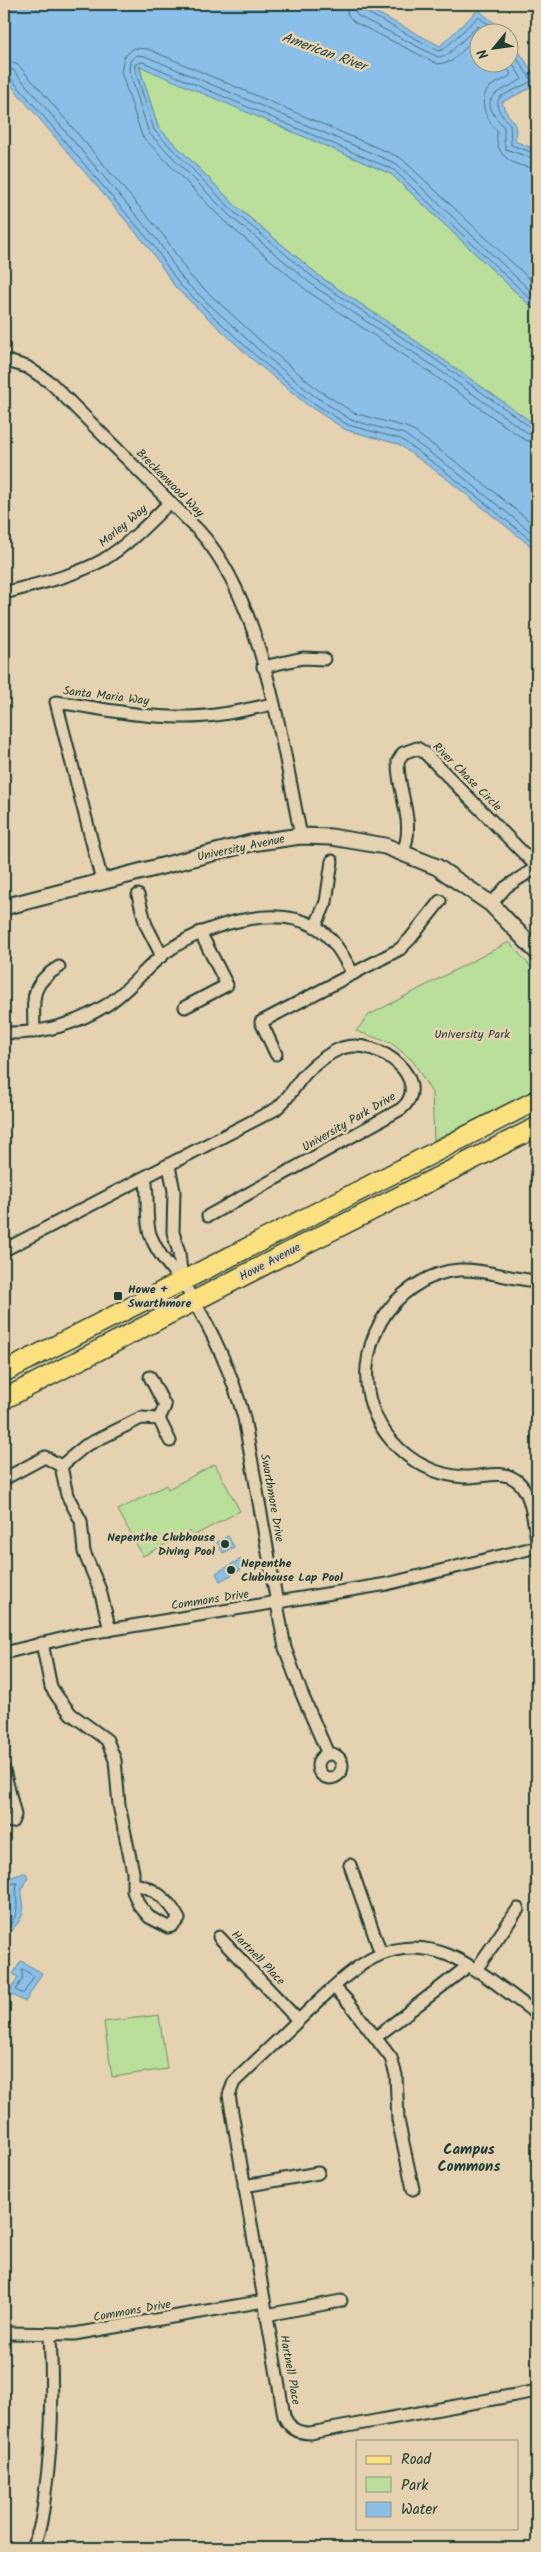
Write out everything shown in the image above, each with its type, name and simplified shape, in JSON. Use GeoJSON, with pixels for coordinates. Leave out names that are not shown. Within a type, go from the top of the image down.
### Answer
{"type":"FeatureCollection","features":[{"type":"Feature","properties":{"kind":"main road","name":"Howe Avenue"},"geometry":{"type":"LineString","coordinates":[[4,1372],[537,1100]]}},
{"type":"Feature","properties":{"kind":"main road","name":"Howe Avenue"},"geometry":{"type":"LineString","coordinates":[[4,1399],[537,1127]]}},
{"type":"Feature","properties":{"kind":"street","name":"Breckenwood Way"},"geometry":{"type":"LineString","coordinates":[[4,360],[26,367],[51,383],[207,540],[234,582],[263,667],[273,704],[301,836]]}},
{"type":"Feature","properties":{"kind":"street","name":"Morley Way"},"geometry":{"type":"LineString","coordinates":[[4,593],[66,576],[103,559],[131,539],[170,502]]}},
{"type":"Feature","properties":{"kind":"street"},"geometry":{"type":"LineString","coordinates":[[263,667],[303,658],[324,659]]}},
{"type":"Feature","properties":{"kind":"street","name":"Santa Maria Way"},"geometry":{"type":"LineString","coordinates":[[102,882],[56,702],[184,718],[230,714],[273,704]]}},
{"type":"Feature","properties":{"kind":"street","name":"River Chase Circle"},"geometry":{"type":"LineString","coordinates":[[403,852],[408,824],[398,761],[403,753],[416,748],[425,753],[537,867],[506,887],[491,904]]}},
{"type":"Feature","properties":{"kind":"street","name":"University Avenue"},"geometry":{"type":"LineString","coordinates":[[4,907],[252,843],[301,836],[357,840],[403,852],[454,876],[491,904],[537,952]]}},
{"type":"Feature","properties":{"kind":"street"},"geometry":{"type":"LineString","coordinates":[[315,927],[326,902],[332,862]]}},
{"type":"Feature","properties":{"kind":"street"},"geometry":{"type":"LineString","coordinates":[[138,895],[146,925],[162,956]]}},
{"type":"Feature","properties":{"kind":"street"},"geometry":{"type":"LineString","coordinates":[[276,1054],[261,1022],[400,949],[440,901]]}},
{"type":"Feature","properties":{"kind":"street"},"geometry":{"type":"LineString","coordinates":[[4,1034],[34,1032],[66,1025],[106,1005],[125,991],[162,956],[183,941],[200,932],[218,926],[275,917],[288,918],[315,927],[333,941],[353,974]]}},
{"type":"Feature","properties":{"kind":"street"},"geometry":{"type":"LineString","coordinates":[[185,1007],[227,985],[200,932]]}},
{"type":"Feature","properties":{"kind":"street"},"geometry":{"type":"LineString","coordinates":[[34,1032],[34,1004],[37,986],[41,978],[59,967]]}},
{"type":"Feature","properties":{"kind":"street","name":"University Park Drive"},"geometry":{"type":"LineString","coordinates":[[4,1250],[276,1109],[289,1098],[304,1076],[340,1049],[358,1045],[378,1049],[387,1054],[406,1074],[412,1091],[410,1102],[401,1109],[208,1216]]}},
{"type":"Feature","properties":{"kind":"street"},"geometry":{"type":"LineString","coordinates":[[169,1166],[174,1191],[173,1232],[179,1253],[182,1282]]}},
{"type":"Feature","properties":{"kind":"street"},"geometry":{"type":"LineString","coordinates":[[145,1177],[148,1192],[150,1233],[164,1262],[182,1282]]}},
{"type":"Feature","properties":{"kind":"street"},"geometry":{"type":"LineString","coordinates":[[537,1281],[477,1269],[448,1272],[419,1283],[399,1298],[378,1325],[368,1353],[367,1385],[375,1415],[395,1445],[423,1466],[446,1475],[477,1478],[504,1474],[514,1478],[527,1493],[537,1539]]}},
{"type":"Feature","properties":{"kind":"street","name":"Swarthmore Drive"},"geometry":{"type":"LineString","coordinates":[[182,1282],[194,1301],[232,1379],[244,1418],[285,1648],[291,1668],[328,1754]]}},
{"type":"Feature","properties":{"kind":"street"},"geometry":{"type":"LineString","coordinates":[[150,1377],[165,1406],[159,1419]]}},
{"type":"Feature","properties":{"kind":"street"},"geometry":{"type":"LineString","coordinates":[[61,1466],[85,1446],[141,1418],[159,1419]]}},
{"type":"Feature","properties":{"kind":"street"},"geometry":{"type":"LineString","coordinates":[[159,1419],[170,1441]]}},
{"type":"Feature","properties":{"kind":"street"},"geometry":{"type":"LineString","coordinates":[[4,1479],[45,1457],[61,1466],[67,1495],[81,1521],[84,1552],[100,1590],[110,1630]]}},
{"type":"Feature","properties":{"kind":"street","name":"Commons Drive"},"geometry":{"type":"LineString","coordinates":[[4,1653],[42,1643],[110,1630],[276,1603],[424,1576],[537,1547]]}},
{"type":"Feature","properties":{"kind":"street"},"geometry":{"type":"LineString","coordinates":[[42,1643],[51,1687],[71,1714],[107,1740],[115,1760],[119,1805],[133,1884]]}},
{"type":"Feature","properties":{"kind":"street"},"geometry":{"type":"LineString","coordinates":[[4,1820],[12,1822],[15,1815],[5,1777]]}},
{"type":"Feature","properties":{"kind":"street"},"geometry":{"type":"LineString","coordinates":[[350,1865],[381,1954]]}},
{"type":"Feature","properties":{"kind":"street"},"geometry":{"type":"LineString","coordinates":[[376,2036],[472,1968],[518,1910]]}},
{"type":"Feature","properties":{"kind":"street","name":"Hartnell Place"},"geometry":{"type":"LineString","coordinates":[[219,1937],[298,2020]]}},
{"type":"Feature","properties":{"kind":"street","name":"Hartnell Place"},"geometry":{"type":"LineString","coordinates":[[537,2014],[472,1968],[447,1955],[431,1950],[406,1949],[381,1954],[351,1970],[298,2020],[231,2087],[229,2103],[284,2416],[291,2428],[298,2432],[310,2433],[537,2391]]}},
{"type":"Feature","properties":{"kind":"street"},"geometry":{"type":"LineString","coordinates":[[334,1987],[376,2036],[391,2058],[396,2075],[398,2120],[413,2189]]}},
{"type":"Feature","properties":{"kind":"street"},"geometry":{"type":"LineString","coordinates":[[244,2186],[318,2173]]}},
{"type":"Feature","properties":{"kind":"street","name":"Commons Drive"},"geometry":{"type":"LineString","coordinates":[[4,2333],[50,2336],[98,2331],[264,2301]]}},
{"type":"Feature","properties":{"kind":"street"},"geometry":{"type":"LineString","coordinates":[[266,2315],[341,2301]]}},
{"type":"Feature","properties":{"kind":"street"},"geometry":{"type":"LineString","coordinates":[[36,2546],[43,2510],[52,2430],[50,2336]]}},
{"type":"Feature","properties":{"kind":"green space"},"geometry":{"type":"Polygon","coordinates":[[[139,65],[391,174],[537,312],[537,426],[438,356],[322,278],[238,208],[158,127],[139,65]]]}},
{"type":"Feature","properties":{"kind":"green space","name":"University Park"},"geometry":{"type":"Polygon","coordinates":[[[509,942],[537,974],[537,1090],[434,1140],[432,1093],[413,1061],[391,1043],[356,1031],[369,1015],[509,942]]]}},
{"type":"Feature","properties":{"kind":"green space"},"geometry":{"type":"Polygon","coordinates":[[[215,1464],[240,1511],[193,1536],[190,1531],[143,1556],[118,1510],[166,1485],[168,1489],[215,1464]]]}},
{"type":"Feature","properties":{"kind":"green space"},"geometry":{"type":"Polygon","coordinates":[[[159,2015],[167,2069],[112,2077],[104,2022],[159,2015]]]}},
{"type":"Feature","properties":{"kind":"water","name":"American River"},"geometry":{"type":"Polygon","coordinates":[[[4,4],[360,4],[440,46],[478,10],[493,22],[468,22],[468,72],[518,72],[518,50],[537,79],[535,86],[502,102],[514,123],[515,141],[537,150],[537,312],[391,174],[139,66],[158,127],[238,208],[322,278],[438,356],[537,426],[537,551],[447,479],[398,444],[346,430],[306,404],[252,359],[176,288],[149,248],[4,77],[4,4]]]}},
{"type":"Feature","properties":{"kind":"water","name":"Nepenthe Clubhouse Diving Pool"},"geometry":{"type":"Polygon","coordinates":[[[228,1536],[234,1547],[223,1553],[217,1542],[228,1536]]]}},
{"type":"Feature","properties":{"kind":"water","name":"Nepenthe Clubhouse Lap Pool"},"geometry":{"type":"Polygon","coordinates":[[[241,1559],[246,1567],[220,1581],[216,1573],[241,1559]]]}},
{"type":"Feature","properties":{"kind":"water"},"geometry":{"type":"Polygon","coordinates":[[[26,1873],[28,1878],[24,1883],[22,1892],[24,1907],[22,1916],[13,1929],[4,1937],[4,1880],[26,1873]]]}},
{"type":"Feature","properties":{"kind":"water"},"geometry":{"type":"Polygon","coordinates":[[[21,1961],[42,1973],[25,2002],[9,1993],[18,1977],[13,1974],[21,1961]]]}},
{"type":"Feature","properties":{"kind":"place","name":"Howe + Swarthmore"},"geometry":{"type":"Point","coordinates":[118,1296]}},
{"type":"Feature","properties":{"kind":"place","name":"Nepenthe Clubhouse Diving Pool"},"geometry":{"type":"Point","coordinates":[225,1544]}},
{"type":"Feature","properties":{"kind":"place","name":"Nepenthe Clubhouse Lap Pool"},"geometry":{"type":"Point","coordinates":[231,1570]}},
{"type":"Feature","properties":{"kind":"district","name":"Campus Commons"},"geometry":{"type":"Point","coordinates":[469,2158]}}]}
